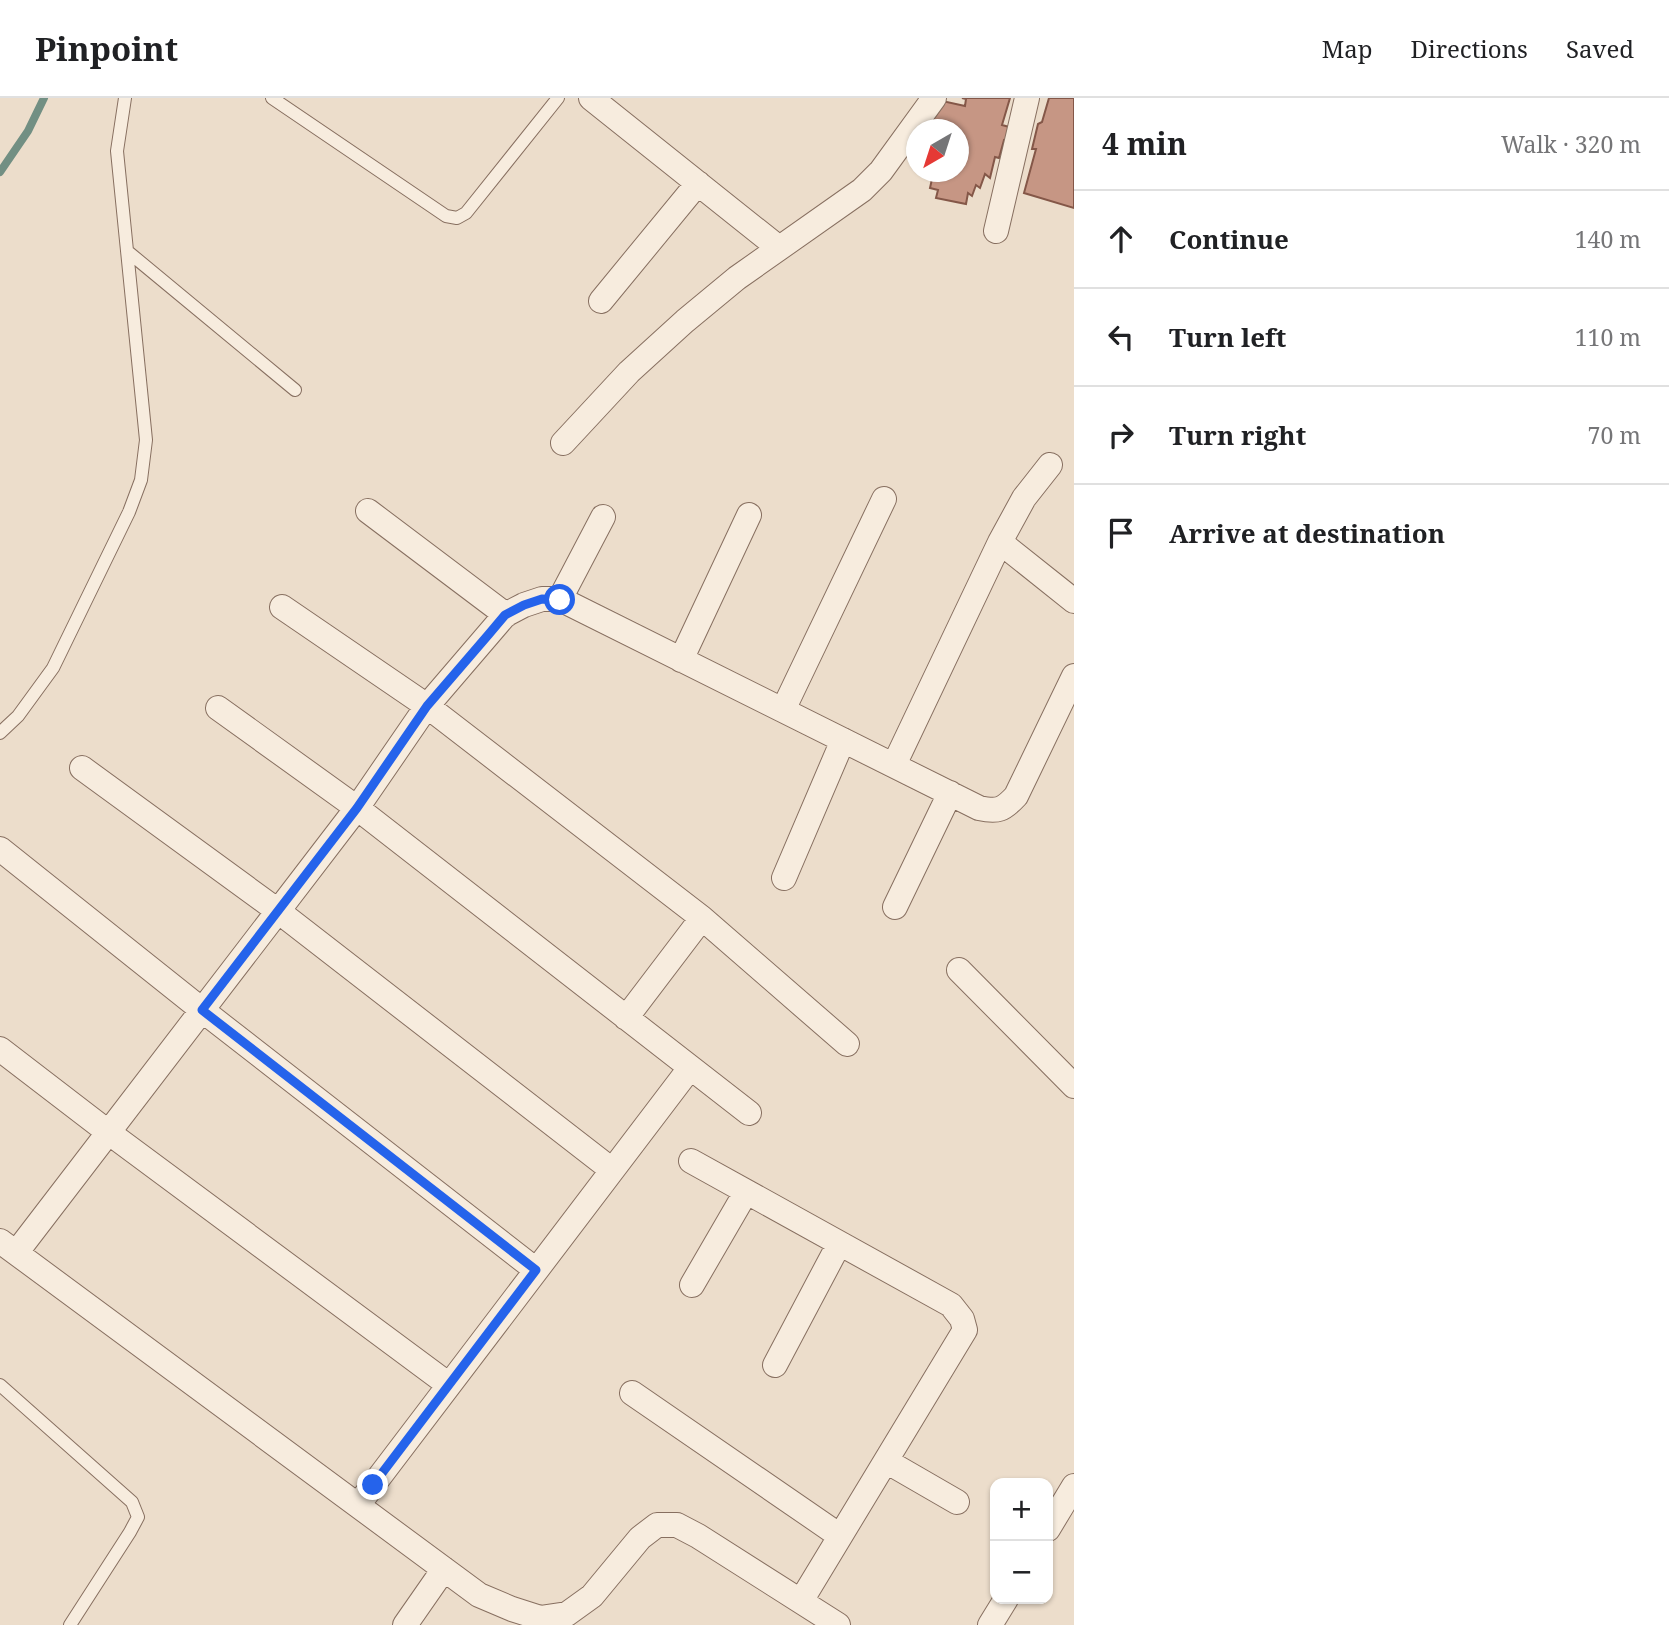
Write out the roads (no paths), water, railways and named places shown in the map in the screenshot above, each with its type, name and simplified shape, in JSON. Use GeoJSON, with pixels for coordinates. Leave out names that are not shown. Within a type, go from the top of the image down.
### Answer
{"type":"FeatureCollection","features":[{"type":"Feature","properties":{"kind":"street"},"geometry":{"type":"LineString","coordinates":[[591,98],[779,248]]}},
{"type":"Feature","properties":{"kind":"street"},"geometry":{"type":"LineString","coordinates":[[563,443],[629,372],[685,321],[737,278],[862,190],[881,171],[934,98]]}},
{"type":"Feature","properties":{"kind":"street"},"geometry":{"type":"LineString","coordinates":[[996,231],[1027,98]]}},
{"type":"Feature","properties":{"kind":"street"},"geometry":{"type":"LineString","coordinates":[[601,301],[698,183]]}},
{"type":"Feature","properties":{"kind":"street"},"geometry":{"type":"LineString","coordinates":[[894,765],[1000,542],[1024,498],[1050,465]]}},
{"type":"Feature","properties":{"kind":"street"},"geometry":{"type":"LineString","coordinates":[[783,710],[884,499]]}},
{"type":"Feature","properties":{"kind":"street"},"geometry":{"type":"LineString","coordinates":[[368,511],[506,615]]}},
{"type":"Feature","properties":{"kind":"street"},"geometry":{"type":"LineString","coordinates":[[681,660],[749,515]]}},
{"type":"Feature","properties":{"kind":"street"},"geometry":{"type":"LineString","coordinates":[[560,600],[603,517]]}},
{"type":"Feature","properties":{"kind":"street"},"geometry":{"type":"LineString","coordinates":[[1000,542],[1074,601]]}},
{"type":"Feature","properties":{"kind":"street"},"geometry":{"type":"LineString","coordinates":[[838,1625],[677,1525],[657,1525],[640,1538],[592,1596],[568,1614],[540,1618],[479,1595],[8,1247],[108,1132],[357,808],[427,706],[506,615],[524,605],[542,599],[560,600],[979,808],[995,811],[1006,806],[1016,796],[1074,676]]}},
{"type":"Feature","properties":{"kind":"street"},"geometry":{"type":"LineString","coordinates":[[282,607],[427,706],[702,918],[848,1044]]}},
{"type":"Feature","properties":{"kind":"street"},"geometry":{"type":"LineString","coordinates":[[218,708],[357,808],[749,1113]]}},
{"type":"Feature","properties":{"kind":"street"},"geometry":{"type":"LineString","coordinates":[[784,878],[844,740]]}},
{"type":"Feature","properties":{"kind":"street"},"geometry":{"type":"LineString","coordinates":[[82,768],[278,911],[612,1170]]}},
{"type":"Feature","properties":{"kind":"street"},"geometry":{"type":"LineString","coordinates":[[895,907],[950,793]]}},
{"type":"Feature","properties":{"kind":"street"},"geometry":{"type":"LineString","coordinates":[[0,849],[536,1270]]}},
{"type":"Feature","properties":{"kind":"street"},"geometry":{"type":"LineString","coordinates":[[626,1018],[702,918]]}},
{"type":"Feature","properties":{"kind":"street"},"geometry":{"type":"LineString","coordinates":[[958,970],[1074,1086]]}},
{"type":"Feature","properties":{"kind":"street"},"geometry":{"type":"LineString","coordinates":[[0,1049],[449,1385]]}},
{"type":"Feature","properties":{"kind":"street"},"geometry":{"type":"LineString","coordinates":[[358,1505],[690,1068]]}},
{"type":"Feature","properties":{"kind":"street"},"geometry":{"type":"LineString","coordinates":[[691,1161],[951,1305],[962,1319],[965,1331],[801,1601]]}},
{"type":"Feature","properties":{"kind":"street"},"geometry":{"type":"LineString","coordinates":[[692,1285],[746,1192]]}},
{"type":"Feature","properties":{"kind":"street"},"geometry":{"type":"LineString","coordinates":[[775,1365],[839,1244]]}},
{"type":"Feature","properties":{"kind":"street"},"geometry":{"type":"LineString","coordinates":[[632,1393],[840,1536]]}},
{"type":"Feature","properties":{"kind":"street"},"geometry":{"type":"LineString","coordinates":[[886,1461],[957,1502]]}},
{"type":"Feature","properties":{"kind":"street"},"geometry":{"type":"LineString","coordinates":[[1053,1522],[1074,1486]]}},
{"type":"Feature","properties":{"kind":"street"},"geometry":{"type":"LineString","coordinates":[[405,1625],[444,1569]]}},
{"type":"Feature","properties":{"kind":"street"},"geometry":{"type":"LineString","coordinates":[[990,1625],[1003,1604]]}},
{"type":"Feature","properties":{"kind":"lane"},"geometry":{"type":"LineString","coordinates":[[0,733],[18,716],[52,668],[129,512],[141,480],[146,440],[117,151],[125,98]]}},
{"type":"Feature","properties":{"kind":"lane"},"geometry":{"type":"LineString","coordinates":[[272,98],[446,216],[457,218],[466,213],[558,98]]}},
{"type":"Feature","properties":{"kind":"lane"},"geometry":{"type":"LineString","coordinates":[[127,251],[295,390]]}},
{"type":"Feature","properties":{"kind":"lane"},"geometry":{"type":"LineString","coordinates":[[0,1385],[131,1502],[138,1517],[70,1625]]}},
{"type":"Feature","properties":{"kind":"waterway"},"geometry":{"type":"LineString","coordinates":[[0,172],[28,131],[44,98]]}}]}
